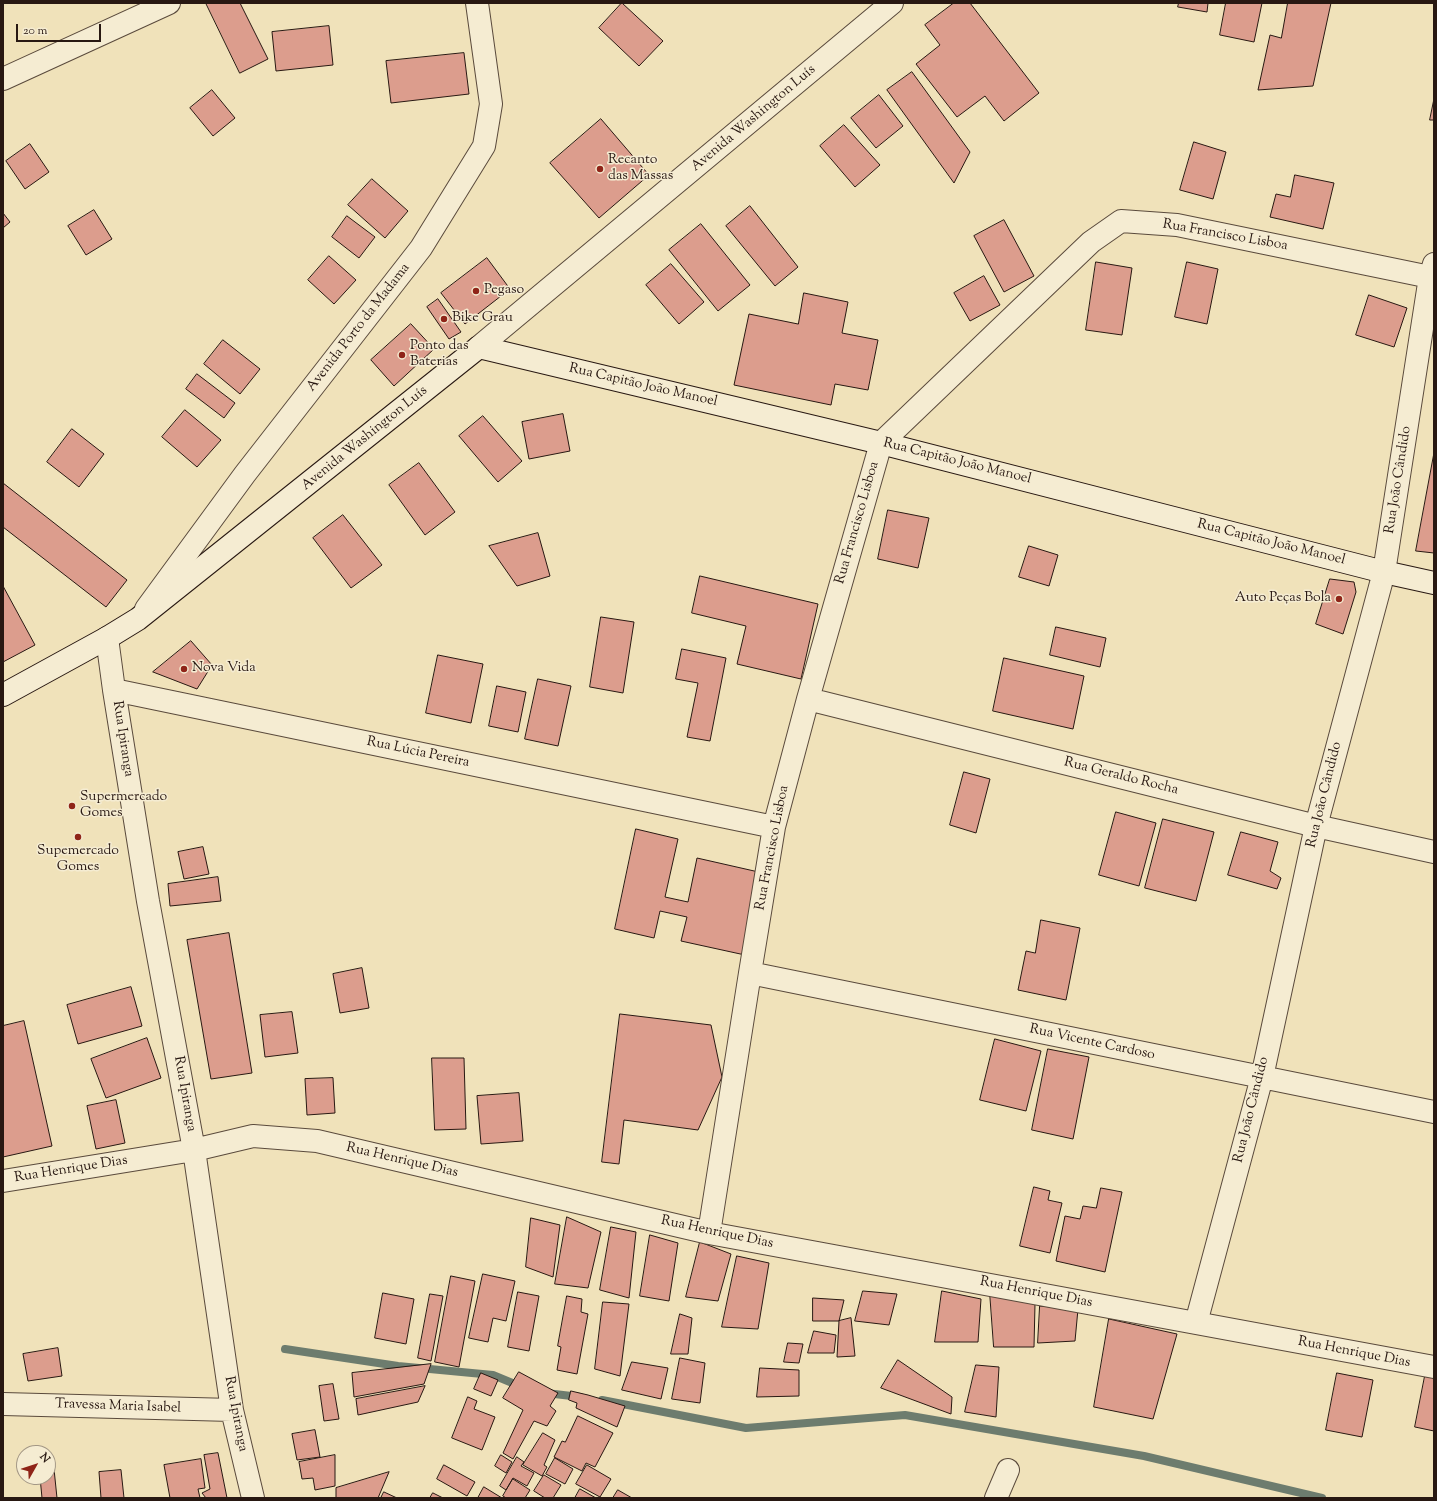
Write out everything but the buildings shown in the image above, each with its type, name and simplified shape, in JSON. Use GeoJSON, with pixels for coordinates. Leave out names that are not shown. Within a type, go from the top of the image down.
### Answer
{"type":"FeatureCollection","features":[{"type":"Feature","properties":{"kind":"street"},"geometry":{"type":"LineString","coordinates":[[3,79],[169,3]]}},
{"type":"Feature","properties":{"kind":"street","name":"Avenida Porto da Madama"},"geometry":{"type":"LineString","coordinates":[[138,619],[245,474],[421,248],[484,146],[491,104],[477,3]]}},
{"type":"Feature","properties":{"kind":"street","name":"Avenida Washington Luís"},"geometry":{"type":"LineString","coordinates":[[3,695],[107,638],[138,619],[480,347],[892,3]]}},
{"type":"Feature","properties":{"kind":"street","name":"Rua Francisco Lisboa"},"geometry":{"type":"LineString","coordinates":[[709,1233],[774,828],[808,699],[881,443],[1091,242],[1121,221],[1177,225],[1432,270]]}},
{"type":"Feature","properties":{"kind":"street","name":"Rua João Cândido"},"geometry":{"type":"LineString","coordinates":[[1196,1323],[1262,1077],[1316,826],[1384,572],[1432,270]]}},
{"type":"Feature","properties":{"kind":"street","name":"Rua Capitão João Manoel"},"geometry":{"type":"LineString","coordinates":[[480,347],[881,443],[1384,572],[1434,583]]}},
{"type":"Feature","properties":{"kind":"street"},"geometry":{"type":"LineString","coordinates":[[107,638],[114,690]]}},
{"type":"Feature","properties":{"kind":"street","name":"Rua Lúcia Pereira"},"geometry":{"type":"LineString","coordinates":[[114,690],[774,828]]}},
{"type":"Feature","properties":{"kind":"street","name":"Rua Ipiranga"},"geometry":{"type":"LineString","coordinates":[[114,690],[148,901],[194,1150],[232,1410],[253,1498]]}},
{"type":"Feature","properties":{"kind":"street","name":"Rua Geraldo Rocha"},"geometry":{"type":"LineString","coordinates":[[808,699],[1316,826],[1434,852]]}},
{"type":"Feature","properties":{"kind":"street","name":"Rua Vicente Cardoso"},"geometry":{"type":"LineString","coordinates":[[750,973],[1434,1112]]}},
{"type":"Feature","properties":{"kind":"street","name":"Rua Henrique Dias"},"geometry":{"type":"LineString","coordinates":[[3,1181],[194,1150],[253,1136],[317,1141],[709,1233],[1434,1367]]}},
{"type":"Feature","properties":{"kind":"street","name":"Travessa Maria Isabel"},"geometry":{"type":"LineString","coordinates":[[3,1404],[232,1410]]}},
{"type":"Feature","properties":{"kind":"street"},"geometry":{"type":"LineString","coordinates":[[996,1498],[1008,1470]]}},
{"type":"Feature","properties":{"kind":"waterway"},"geometry":{"type":"LineString","coordinates":[[285,1349],[398,1366],[493,1375],[522,1387]]}},
{"type":"Feature","properties":{"kind":"waterway"},"geometry":{"type":"LineString","coordinates":[[546,1393],[580,1397]]}},
{"type":"Feature","properties":{"kind":"waterway"},"geometry":{"type":"LineString","coordinates":[[602,1400],[746,1428],[905,1415],[1144,1456],[1322,1498]]}},
{"type":"Feature","properties":{"kind":"place","name":"Recanto das Massas"},"geometry":{"type":"Point","coordinates":[600,169]}},
{"type":"Feature","properties":{"kind":"place","name":"Pegaso"},"geometry":{"type":"Point","coordinates":[476,291]}},
{"type":"Feature","properties":{"kind":"place","name":"Bike Grau"},"geometry":{"type":"Point","coordinates":[444,319]}},
{"type":"Feature","properties":{"kind":"place","name":"Ponto das Baterias"},"geometry":{"type":"Point","coordinates":[402,355]}},
{"type":"Feature","properties":{"kind":"place","name":"Auto Peças Bola"},"geometry":{"type":"Point","coordinates":[1339,599]}},
{"type":"Feature","properties":{"kind":"place","name":"Nova Vida"},"geometry":{"type":"Point","coordinates":[184,669]}},
{"type":"Feature","properties":{"kind":"place","name":"Supermercado Gomes"},"geometry":{"type":"Point","coordinates":[72,806]}},
{"type":"Feature","properties":{"kind":"place","name":"Supemercado Gomes"},"geometry":{"type":"Point","coordinates":[78,837]}}]}
